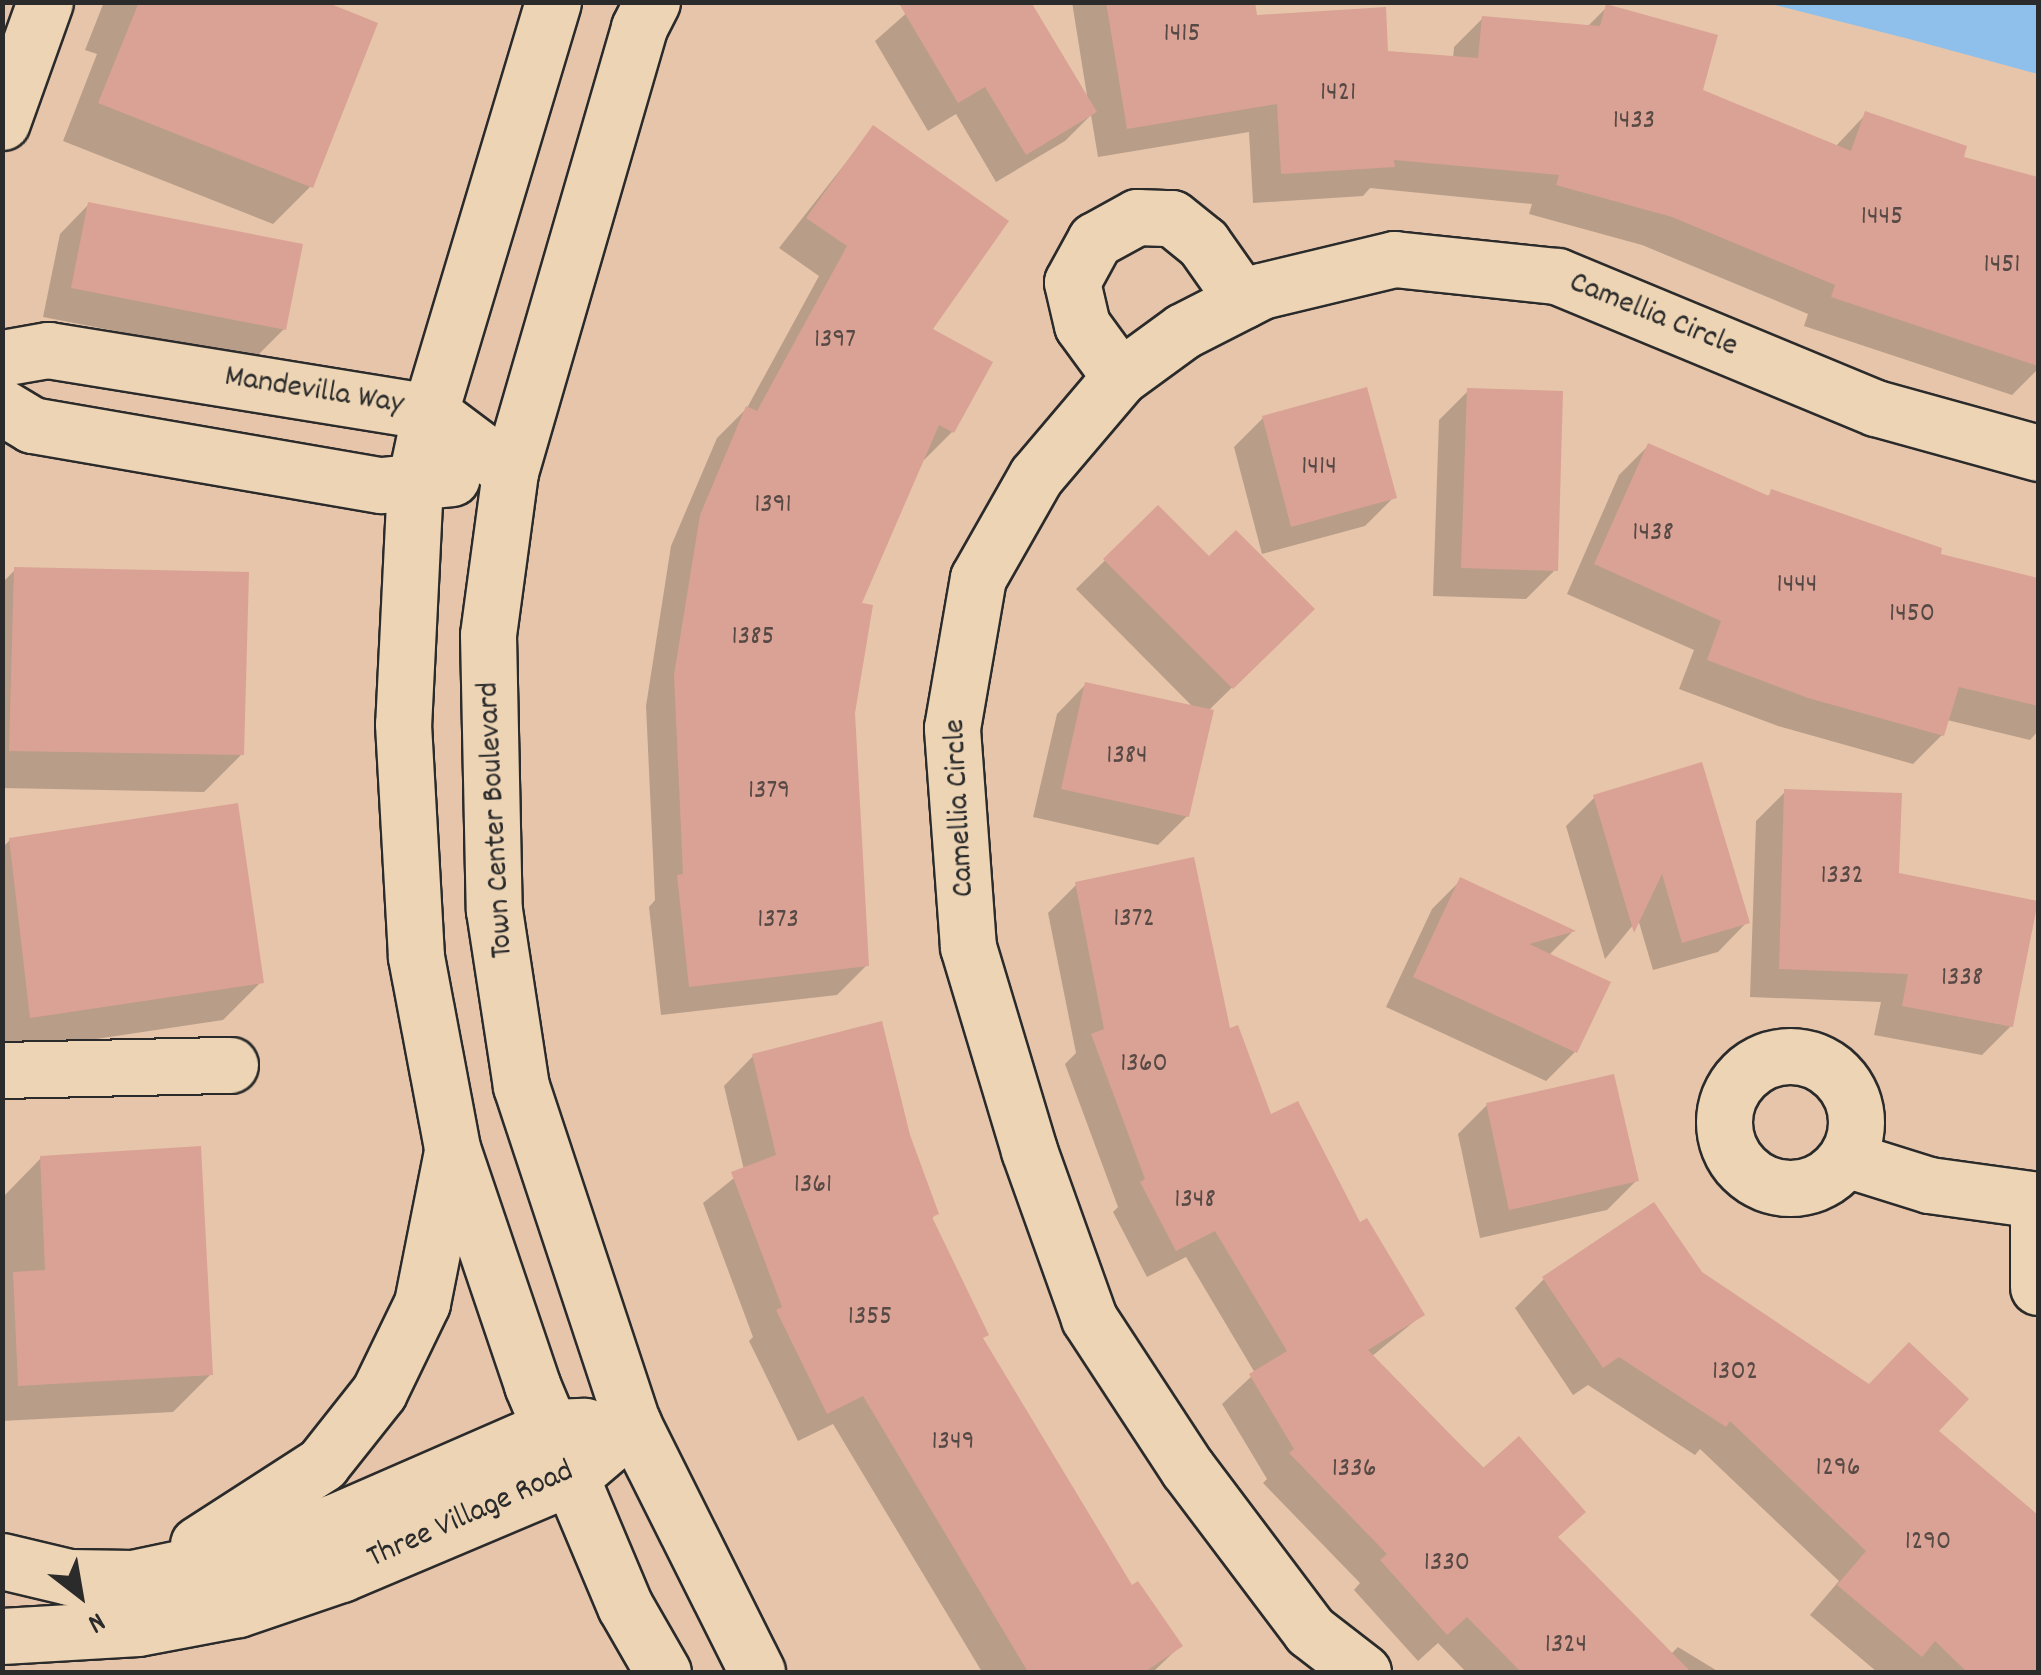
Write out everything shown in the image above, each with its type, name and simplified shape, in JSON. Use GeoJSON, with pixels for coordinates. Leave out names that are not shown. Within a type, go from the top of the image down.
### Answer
{"type":"FeatureCollection","features":[{"type":"Feature","properties":{"kind":"street"},"geometry":{"type":"LineString","coordinates":[[2,122],[45,2]]}},
{"type":"Feature","properties":{"kind":"street"},"geometry":{"type":"LineString","coordinates":[[553,2],[430,412],[415,482],[404,744],[416,958],[452,1148],[551,1428],[625,1606],[663,1672]]}},
{"type":"Feature","properties":{"kind":"street","name":"Town Center Boulevard"},"geometry":{"type":"LineString","coordinates":[[652,2],[639,28],[510,472],[488,635],[494,910],[521,1086],[634,1424],[757,1672]]}},
{"type":"Feature","properties":{"kind":"street"},"geometry":{"type":"LineString","coordinates":[[1120,378],[1082,326],[1072,282],[1095,240],[1137,217],[1172,218],[1203,242],[1243,300]]}},
{"type":"Feature","properties":{"kind":"street","name":"Camellia Circle"},"geometry":{"type":"LineString","coordinates":[[1363,1672],[1310,1631],[1187,1468],[1088,1318],[1029,1150],[968,947],[952,728],[978,578],[1036,476],[1120,378],[1183,331],[1243,300],[1394,259],[1557,276],[1876,408],[2038,454]]}},
{"type":"Feature","properties":{"kind":"street","name":"Mandevilla Way"},"geometry":{"type":"LineString","coordinates":[[2,358],[48,350],[430,412],[510,472]]}},
{"type":"Feature","properties":{"kind":"street"},"geometry":{"type":"LineString","coordinates":[[2,407],[32,425],[380,486],[510,472]]}},
{"type":"Feature","properties":{"kind":"street"},"geometry":{"type":"LineString","coordinates":[[2,1070],[230,1065]]}},
{"type":"Feature","properties":{"kind":"street"},"geometry":{"type":"LineString","coordinates":[[133,1578],[224,1531],[322,1464],[380,1392],[422,1303],[452,1148]]}},
{"type":"Feature","properties":{"kind":"street"},"geometry":{"type":"LineString","coordinates":[[1846,1158],[1929,1185],[2038,1201],[2038,1287]]}},
{"type":"Feature","properties":{"kind":"street","name":"Three Village Road"},"geometry":{"type":"LineString","coordinates":[[2,1561],[69,1577],[133,1578],[228,1558],[334,1522],[551,1428],[634,1424]]}},
{"type":"Feature","properties":{"kind":"street","name":"Three Village Road"},"geometry":{"type":"LineString","coordinates":[[2,1636],[138,1628],[238,1610],[342,1574],[572,1477],[634,1424]]}},
{"type":"Feature","properties":{"kind":"street"},"geometry":{"type":"LineString","coordinates":[[2,1653],[75,1672]]}},
{"type":"Feature","properties":{"kind":"water"},"geometry":{"type":"Polygon","coordinates":[[[1767,3],[2038,3],[2038,74],[1909,39],[1767,3]]]}},
{"type":"Feature","properties":{"kind":"building"},"geometry":{"type":"Polygon","coordinates":[[[139,2],[326,2],[378,23],[313,188],[98,103],[139,2]]]}},
{"type":"Feature","properties":{"kind":"building"},"geometry":{"type":"Polygon","coordinates":[[[898,2],[1031,2],[1097,112],[1026,155],[985,87],[958,103],[898,2]]]}},
{"type":"Feature","properties":{"kind":"building"},"geometry":{"type":"Polygon","coordinates":[[[1106,2],[1255,2],[1257,15],[1386,7],[1388,51],[1478,58],[1482,16],[1600,26],[1606,4],[1718,35],[1703,90],[1851,151],[1865,111],[1967,146],[1964,157],[2038,177],[2038,366],[1831,297],[1835,285],[1672,217],[1556,185],[1559,175],[1394,160],[1395,167],[1281,174],[1277,104],[1127,129],[1106,2]]]}},
{"type":"Feature","properties":{"kind":"building"},"geometry":{"type":"Polygon","coordinates":[[[873,125],[1009,221],[933,329],[993,362],[954,433],[939,425],[862,603],[873,605],[855,713],[869,966],[689,987],[677,875],[683,874],[674,675],[700,515],[746,406],[757,411],[847,246],[806,218],[873,125]]]}},
{"type":"Feature","properties":{"kind":"building"},"geometry":{"type":"Polygon","coordinates":[[[88,202],[303,244],[286,330],[71,288],[88,202]]]}},
{"type":"Feature","properties":{"kind":"building"},"geometry":{"type":"Polygon","coordinates":[[[1367,387],[1397,498],[1291,527],[1262,416],[1367,387]]]}},
{"type":"Feature","properties":{"kind":"building"},"geometry":{"type":"Polygon","coordinates":[[[1467,388],[1563,391],[1558,571],[1461,568],[1467,388]]]}},
{"type":"Feature","properties":{"kind":"building"},"geometry":{"type":"Polygon","coordinates":[[[1648,443],[1769,496],[1771,489],[1942,548],[1941,554],[2038,578],[2038,706],[1959,687],[1944,736],[1808,698],[1707,660],[1721,621],[1594,564],[1648,443]]]}},
{"type":"Feature","properties":{"kind":"building"},"geometry":{"type":"Polygon","coordinates":[[[1158,505],[1209,556],[1236,530],[1315,609],[1233,689],[1103,559],[1158,505]]]}},
{"type":"Feature","properties":{"kind":"building"},"geometry":{"type":"Polygon","coordinates":[[[14,567],[249,572],[244,755],[9,751],[14,567]]]}},
{"type":"Feature","properties":{"kind":"building"},"geometry":{"type":"Polygon","coordinates":[[[1085,682],[1214,710],[1189,817],[1061,789],[1085,682]]]}},
{"type":"Feature","properties":{"kind":"building"},"geometry":{"type":"Polygon","coordinates":[[[1702,762],[1750,923],[1682,943],[1662,874],[1634,933],[1593,795],[1702,762]]]}},
{"type":"Feature","properties":{"kind":"building"},"geometry":{"type":"Polygon","coordinates":[[[1784,789],[1902,793],[1899,873],[2038,901],[2013,1027],[1902,1006],[1908,974],[1779,969],[1784,789]]]}},
{"type":"Feature","properties":{"kind":"building"},"geometry":{"type":"Polygon","coordinates":[[[238,803],[264,983],[30,1018],[9,838],[238,803]]]}},
{"type":"Feature","properties":{"kind":"building"},"geometry":{"type":"Polygon","coordinates":[[[1194,857],[1230,1028],[1238,1025],[1271,1114],[1298,1101],[1360,1222],[1367,1218],[1425,1315],[1368,1350],[1483,1468],[1519,1436],[1586,1512],[1558,1537],[1691,1672],[1521,1672],[1467,1617],[1447,1635],[1380,1560],[1387,1554],[1289,1453],[1294,1449],[1249,1374],[1287,1351],[1215,1231],[1176,1251],[1140,1182],[1145,1179],[1091,1034],[1104,1029],[1075,882],[1194,857]]]}},
{"type":"Feature","properties":{"kind":"building"},"geometry":{"type":"Polygon","coordinates":[[[1460,877],[1576,931],[1529,944],[1611,982],[1577,1053],[1413,977],[1460,877]]]}},
{"type":"Feature","properties":{"kind":"building"},"geometry":{"type":"Polygon","coordinates":[[[882,1021],[910,1135],[939,1214],[932,1217],[989,1335],[983,1338],[1132,1585],[1138,1581],[1183,1646],[1145,1672],[1028,1672],[863,1396],[827,1414],[776,1310],[782,1307],[731,1172],[776,1155],[752,1054],[882,1021]]]}},
{"type":"Feature","properties":{"kind":"building"},"geometry":{"type":"Polygon","coordinates":[[[1614,1074],[1639,1181],[1509,1210],[1486,1103],[1614,1074]]]}},
{"type":"Feature","properties":{"kind":"building"},"geometry":{"type":"Polygon","coordinates":[[[201,1146],[213,1375],[18,1386],[13,1272],[45,1270],[40,1156],[201,1146]]]}},
{"type":"Feature","properties":{"kind":"building"},"geometry":{"type":"Polygon","coordinates":[[[1654,1202],[1702,1272],[1869,1384],[1909,1342],[1969,1399],[1939,1431],[2038,1515],[2038,1672],[1967,1672],[1935,1641],[1922,1657],[1837,1585],[1866,1551],[1730,1421],[1726,1427],[1619,1357],[1603,1368],[1542,1277],[1654,1202]]]}}]}
